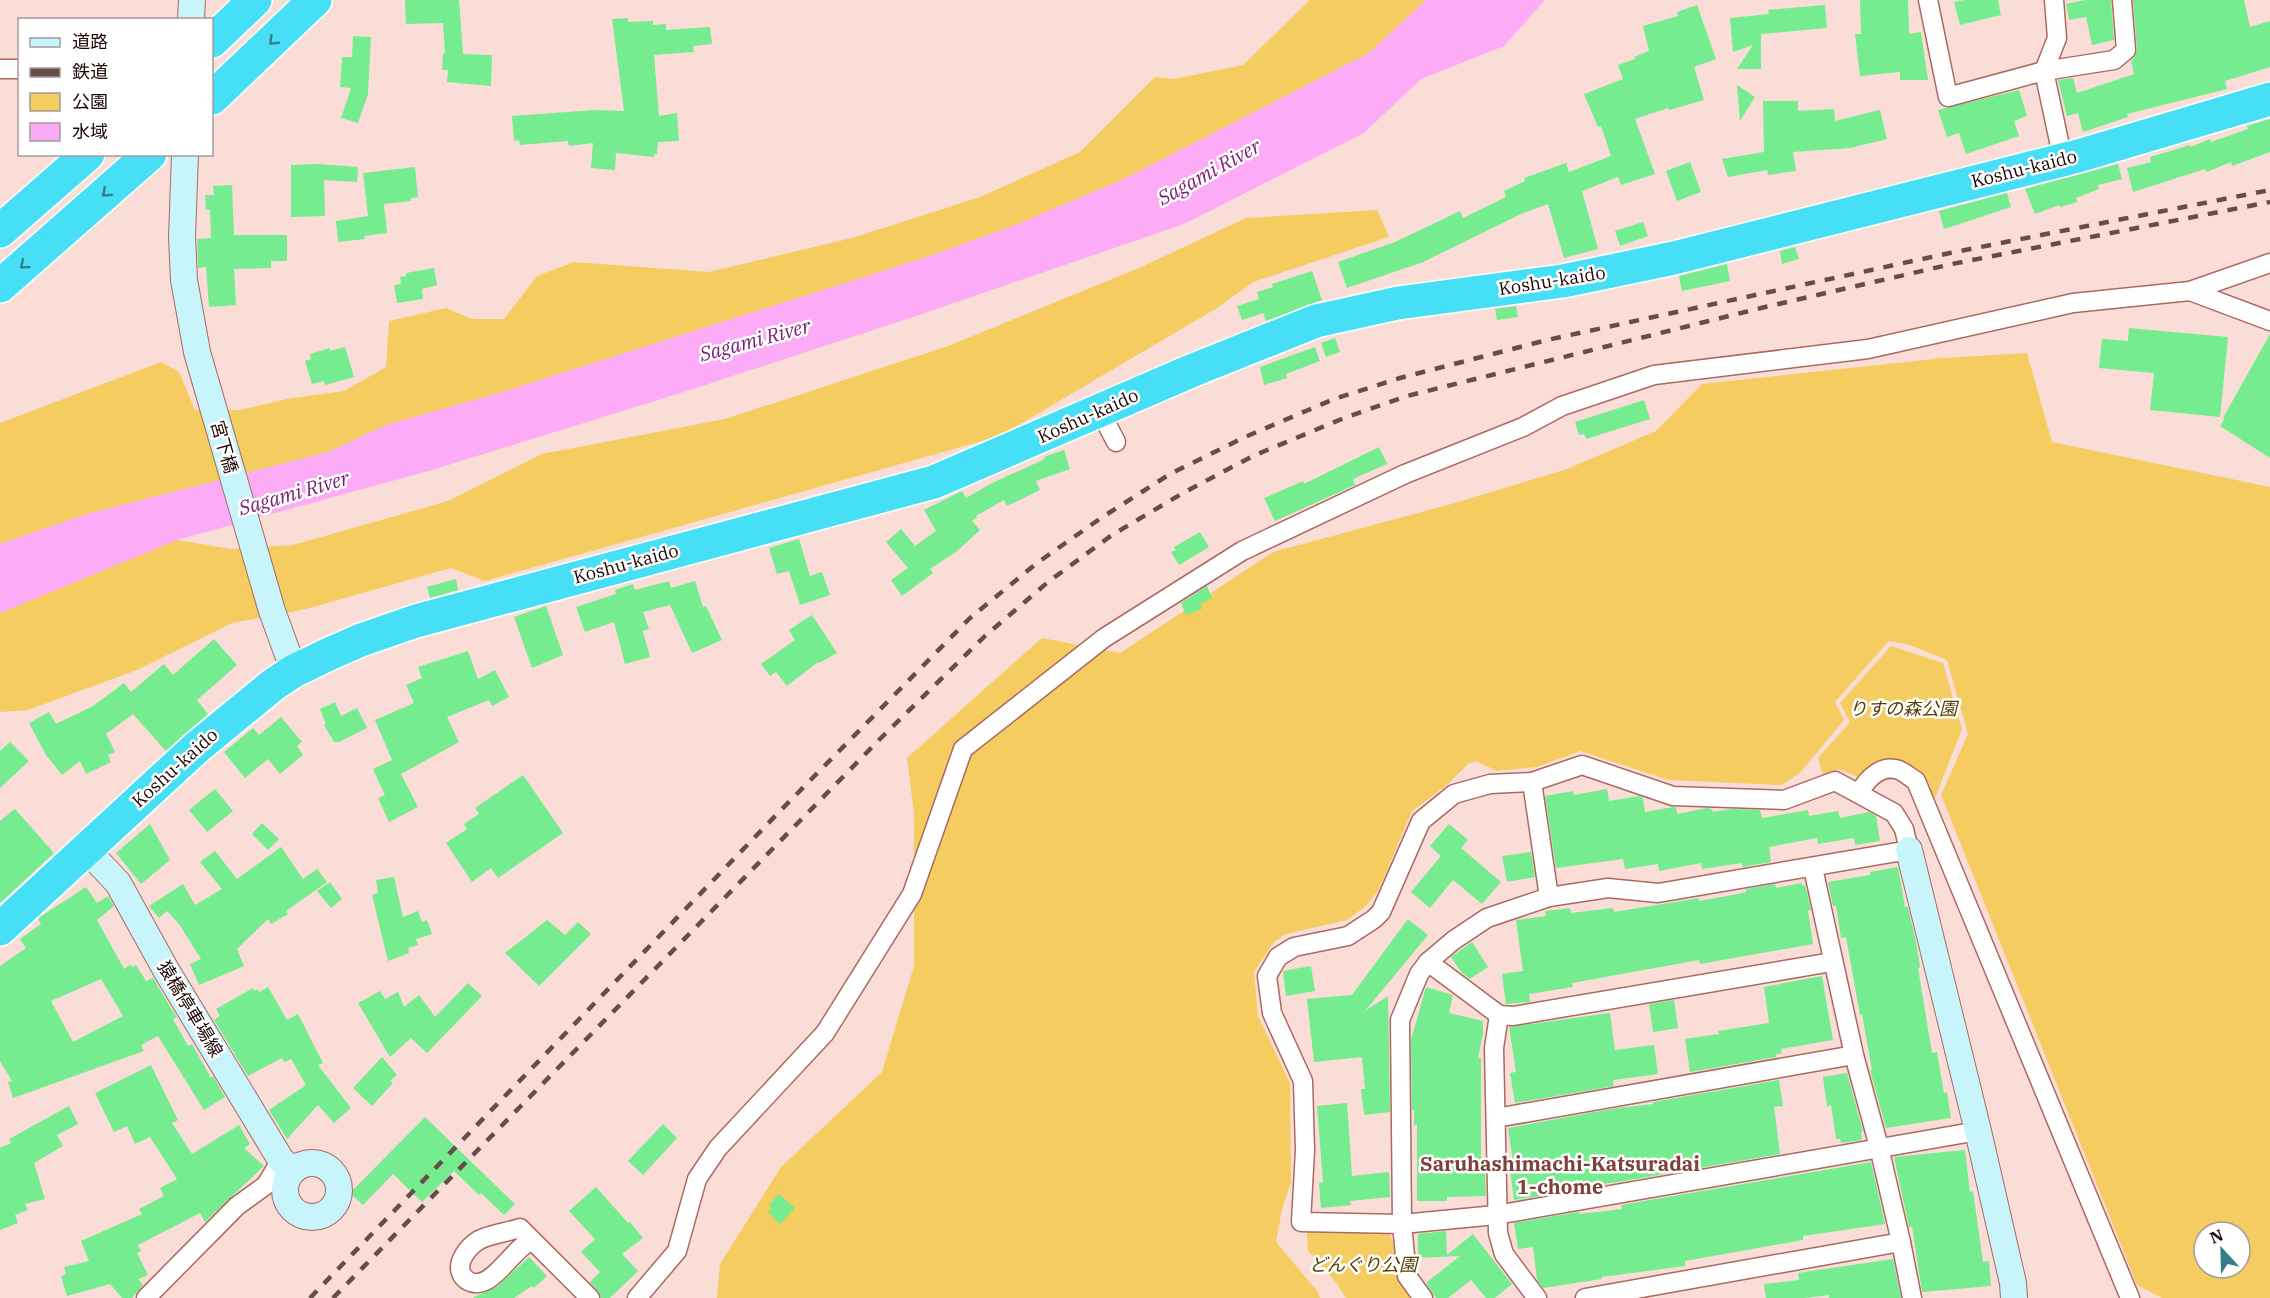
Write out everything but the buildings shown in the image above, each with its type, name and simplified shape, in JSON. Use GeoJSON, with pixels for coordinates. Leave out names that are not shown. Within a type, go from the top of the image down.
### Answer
{"type":"FeatureCollection","features":[{"type":"Feature","properties":{"kind":"highway"},"geometry":{"type":"LineString","coordinates":[[213,40],[255,0]]}},
{"type":"Feature","properties":{"kind":"highway"},"geometry":{"type":"LineString","coordinates":[[213,97],[315,0]]}},
{"type":"Feature","properties":{"kind":"highway","name":"Koshu-kaido"},"geometry":{"type":"LineString","coordinates":[[0,929],[196,748],[261,694],[294,671],[361,640],[416,621],[934,482],[1191,371],[1316,321],[1398,303],[1563,281],[1635,267],[2063,160],[2270,99]]}},
{"type":"Feature","properties":{"kind":"highway"},"geometry":{"type":"LineString","coordinates":[[12,221],[86,156]]}},
{"type":"Feature","properties":{"kind":"highway"},"geometry":{"type":"LineString","coordinates":[[0,286],[148,156]]}},
{"type":"Feature","properties":{"kind":"street"},"geometry":{"type":"LineString","coordinates":[[191,18],[192,0]]}},
{"type":"Feature","properties":{"kind":"street"},"geometry":{"type":"LineString","coordinates":[[1928,0],[1948,97],[2044,71],[2114,60],[2126,50],[2121,0]]}},
{"type":"Feature","properties":{"kind":"street"},"geometry":{"type":"LineString","coordinates":[[2054,0],[2057,38],[2044,71],[2063,160]]}},
{"type":"Feature","properties":{"kind":"street"},"geometry":{"type":"LineString","coordinates":[[0,69],[18,69]]}},
{"type":"Feature","properties":{"kind":"street","name":"宮下橋"},"geometry":{"type":"LineString","coordinates":[[185,156],[182,237],[184,280],[196,352],[272,611],[284,649],[294,671]]}},
{"type":"Feature","properties":{"kind":"street"},"geometry":{"type":"LineString","coordinates":[[637,1298],[676,1251],[697,1179],[718,1148],[825,1033],[912,894],[963,749],[1104,638],[1242,551],[1405,474],[1523,427],[1562,406],[1654,375],[1868,349],[2073,303],[2190,291],[2270,263]]}},
{"type":"Feature","properties":{"kind":"street"},"geometry":{"type":"LineString","coordinates":[[2190,291],[2270,321]]}},
{"type":"Feature","properties":{"kind":"street"},"geometry":{"type":"LineString","coordinates":[[1100,411],[1116,442]]}},
{"type":"Feature","properties":{"kind":"street"},"geometry":{"type":"LineString","coordinates":[[1978,1131],[1497,1215],[1402,1224],[1301,1222],[1305,1150],[1302,1081],[1272,1013],[1268,976],[1278,957],[1294,947],[1348,936],[1374,919],[1381,912],[1421,822],[1454,794],[1490,784],[1532,782],[1582,765],[1673,796],[1784,800],[1835,780],[1894,813],[1904,829],[1978,1131],[2013,1283],[2014,1298]]}},
{"type":"Feature","properties":{"kind":"street"},"geometry":{"type":"LineString","coordinates":[[1859,793],[1865,781],[1881,770],[1898,770],[1916,781],[2130,1298]]}},
{"type":"Feature","properties":{"kind":"street"},"geometry":{"type":"LineString","coordinates":[[1532,782],[1549,897]]}},
{"type":"Feature","properties":{"kind":"street","name":"猿橋停車場線"},"geometry":{"type":"LineString","coordinates":[[86,849],[118,883],[166,970],[287,1165]]}},
{"type":"Feature","properties":{"kind":"street"},"geometry":{"type":"LineString","coordinates":[[1423,1298],[1407,1276],[1402,1224],[1400,1020],[1419,974],[1428,962],[1454,940],[1487,918],[1549,897],[1608,888],[1658,893],[1909,850]]}},
{"type":"Feature","properties":{"kind":"street"},"geometry":{"type":"LineString","coordinates":[[1813,868],[1832,962],[1879,1147],[1912,1298]]}},
{"type":"Feature","properties":{"kind":"street"},"geometry":{"type":"LineString","coordinates":[[1428,962],[1498,1015],[1513,1016],[1832,962]]}},
{"type":"Feature","properties":{"kind":"street"},"geometry":{"type":"LineString","coordinates":[[1498,1015],[1494,1048],[1498,1233],[1504,1254],[1537,1298]]}},
{"type":"Feature","properties":{"kind":"street"},"geometry":{"type":"LineString","coordinates":[[1496,1118],[1854,1055]]}},
{"type":"Feature","properties":{"kind":"street"},"geometry":{"type":"LineString","coordinates":[[146,1298],[237,1206],[266,1185],[287,1165]]}},
{"type":"Feature","properties":{"kind":"street"},"geometry":{"type":"LineString","coordinates":[[532,1240],[590,1298]]}},
{"type":"Feature","properties":{"kind":"street"},"geometry":{"type":"LineString","coordinates":[[1585,1298],[1901,1242]]}},
{"type":"Feature","properties":{"kind":"green space"},"geometry":{"type":"Polygon","coordinates":[[[1310,0],[1426,0],[1369,53],[1128,177],[1018,224],[927,257],[499,393],[386,425],[328,452],[87,514],[0,544],[0,423],[161,362],[179,372],[195,410],[240,410],[287,399],[344,391],[386,367],[389,321],[446,308],[472,319],[504,319],[537,276],[574,262],[709,272],[852,238],[980,197],[1080,152],[1155,77],[1174,79],[1243,65],[1310,0]]]}},
{"type":"Feature","properties":{"kind":"green space"},"geometry":{"type":"Polygon","coordinates":[[[1377,210],[1389,237],[1253,282],[1217,308],[1000,436],[485,581],[451,568],[306,609],[232,623],[137,670],[28,710],[0,712],[0,613],[177,540],[232,549],[293,545],[448,501],[542,454],[725,419],[948,346],[1139,268],[1246,218],[1377,210]]]}},
{"type":"Feature","properties":{"kind":"green space"},"geometry":{"type":"Polygon","coordinates":[[[2027,353],[2052,442],[2270,487],[2270,1298],[2162,1298],[2137,1285],[1941,795],[1968,734],[1947,660],[1910,645],[1889,641],[1835,702],[1844,720],[1799,774],[1781,785],[1668,780],[1580,751],[1537,767],[1497,771],[1476,761],[1468,764],[1447,785],[1412,811],[1379,889],[1366,906],[1347,920],[1286,934],[1274,942],[1254,972],[1258,1016],[1290,1083],[1291,1183],[1282,1209],[1276,1242],[1318,1292],[1320,1298],[717,1298],[720,1264],[781,1167],[882,1072],[914,966],[914,813],[907,758],[1042,638],[1120,653],[1273,552],[1455,503],[1567,469],[1656,431],[1702,384],[1943,358],[2027,353]]]}},
{"type":"Feature","properties":{"kind":"green space","name":"りすの森公園"},"geometry":{"type":"Polygon","coordinates":[[[1891,646],[1943,663],[1962,729],[1933,803],[1919,777],[1904,762],[1885,761],[1858,777],[1839,769],[1823,775],[1818,758],[1850,722],[1840,703],[1891,646]]]}},
{"type":"Feature","properties":{"kind":"green space","name":"どんぐり公園"},"geometry":{"type":"Polygon","coordinates":[[[1307,1230],[1388,1232],[1394,1245],[1399,1279],[1411,1298],[1346,1298],[1335,1281],[1308,1251],[1307,1230]]]}},
{"type":"Feature","properties":{"kind":"water","name":"Sagami River"},"geometry":{"type":"Polygon","coordinates":[[[1426,0],[1545,0],[1504,46],[1421,79],[1364,133],[1184,224],[919,315],[687,391],[432,470],[177,540],[0,613],[0,544],[87,514],[328,452],[386,425],[499,393],[927,257],[1018,224],[1128,177],[1369,53],[1426,0]]]}},
{"type":"Feature","properties":{"kind":"railway"},"geometry":{"type":"LineString","coordinates":[[310,1298],[782,809],[970,618],[1037,563],[1101,518],[1170,474],[1245,437],[1334,399],[1400,378],[1547,340],[1950,253],[2270,190]]}},
{"type":"Feature","properties":{"kind":"railway"},"geometry":{"type":"LineString","coordinates":[[333,1298],[880,739],[985,636],[1048,582],[1112,535],[1183,493],[1253,456],[1344,418],[1407,396],[1761,308],[1952,264],[2270,202]]}},
{"type":"Feature","properties":{"kind":"district","name":"Saruhashimachi-Katsuradai 1-chome"},"geometry":{"type":"Point","coordinates":[1560,1176]}}]}
